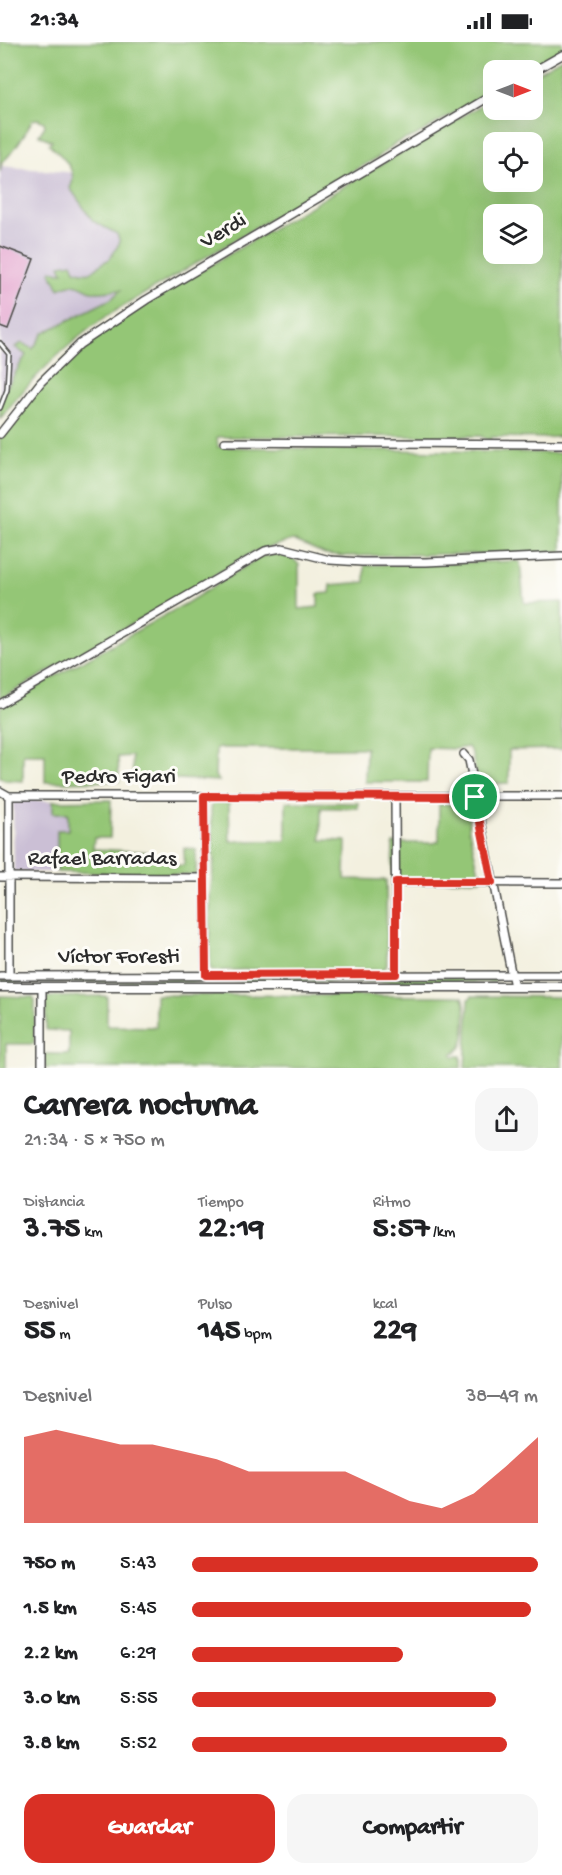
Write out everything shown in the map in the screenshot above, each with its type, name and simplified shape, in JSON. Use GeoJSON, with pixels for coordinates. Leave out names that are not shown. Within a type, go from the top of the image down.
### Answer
{"type":"FeatureCollection","features":[{"type":"Feature","properties":{"kind":"street"},"geometry":{"type":"LineString","coordinates":[[543,66],[562,55]]}},
{"type":"Feature","properties":{"kind":"street","name":"Verdi"},"geometry":{"type":"LineString","coordinates":[[0,434],[41,382],[80,344],[146,300],[483,101]]}},
{"type":"Feature","properties":{"kind":"street"},"geometry":{"type":"LineString","coordinates":[[225,442],[562,444]]}},
{"type":"Feature","properties":{"kind":"street"},"geometry":{"type":"LineString","coordinates":[[0,704],[265,551],[282,548],[330,560],[362,562],[426,562],[562,556]]}},
{"type":"Feature","properties":{"kind":"street"},"geometry":{"type":"LineString","coordinates":[[464,754],[469,760],[514,987]]}},
{"type":"Feature","properties":{"kind":"street","name":"Pedro Figari"},"geometry":{"type":"LineString","coordinates":[[0,791],[9,795],[562,796]]}},
{"type":"Feature","properties":{"kind":"street"},"geometry":{"type":"LineString","coordinates":[[9,795],[9,976]]}},
{"type":"Feature","properties":{"kind":"street"},"geometry":{"type":"LineString","coordinates":[[204,796],[206,975]]}},
{"type":"Feature","properties":{"kind":"street"},"geometry":{"type":"LineString","coordinates":[[395,797],[396,974]]}},
{"type":"Feature","properties":{"kind":"street","name":"Rafael Barradas"},"geometry":{"type":"LineString","coordinates":[[0,878],[204,878]]}},
{"type":"Feature","properties":{"kind":"street"},"geometry":{"type":"LineString","coordinates":[[396,882],[562,883]]}},
{"type":"Feature","properties":{"kind":"street","name":"Víctor Foresti"},"geometry":{"type":"LineString","coordinates":[[0,976],[562,975]]}},
{"type":"Feature","properties":{"kind":"street","name":"Víctor Foresti"},"geometry":{"type":"LineString","coordinates":[[0,987],[562,987]]}},
{"type":"Feature","properties":{"kind":"street"},"geometry":{"type":"LineString","coordinates":[[42,987],[42,1068]]}},
{"type":"Feature","properties":{"kind":"lane"},"geometry":{"type":"LineString","coordinates":[[0,343],[9,354],[7,390],[0,408]]}},
{"type":"Feature","properties":{"kind":"shaded area"},"geometry":{"type":"Polygon","coordinates":[[[0,166],[77,173],[156,275],[78,320],[0,412],[0,166]]]}},
{"type":"Feature","properties":{"kind":"shaded area"},"geometry":{"type":"Polygon","coordinates":[[[13,799],[53,801],[53,813],[68,813],[68,830],[57,831],[57,872],[14,872],[13,799]]]}},
{"type":"Feature","properties":{"kind":"green space"},"geometry":{"type":"Polygon","coordinates":[[[0,42],[562,42],[562,50],[543,60],[483,60],[483,96],[415,136],[396,143],[377,158],[107,316],[49,363],[0,419],[0,398],[26,355],[15,347],[22,343],[33,349],[43,333],[111,299],[121,290],[96,292],[77,285],[59,289],[51,273],[52,270],[63,272],[60,265],[72,263],[75,270],[91,272],[110,259],[120,242],[117,234],[93,221],[70,188],[73,175],[71,169],[64,158],[49,144],[52,141],[39,135],[45,126],[44,122],[38,119],[32,120],[19,142],[2,162],[0,172],[0,42]]]}},
{"type":"Feature","properties":{"kind":"green space"},"geometry":{"type":"Polygon","coordinates":[[[562,58],[562,436],[491,437],[491,441],[480,436],[217,437],[218,447],[562,453],[562,552],[344,556],[325,554],[293,540],[253,552],[162,607],[0,699],[0,437],[30,393],[83,341],[483,104],[483,120],[543,120],[543,69],[562,58]]]}},
{"type":"Feature","properties":{"kind":"green space"},"geometry":{"type":"Polygon","coordinates":[[[274,554],[293,558],[299,565],[299,609],[318,607],[318,594],[330,593],[331,585],[365,582],[365,565],[520,561],[524,603],[562,602],[562,749],[509,750],[509,783],[488,784],[477,779],[472,754],[468,747],[428,748],[427,782],[365,782],[366,748],[216,748],[215,776],[219,781],[133,777],[132,756],[118,757],[119,781],[45,782],[45,754],[23,754],[23,781],[5,780],[0,777],[0,707],[185,604],[260,557],[274,554]]]}},
{"type":"Feature","properties":{"kind":"green space"},"geometry":{"type":"Polygon","coordinates":[[[111,800],[110,838],[94,838],[93,849],[152,852],[157,857],[167,857],[169,866],[184,865],[184,848],[196,849],[196,875],[57,872],[57,830],[68,830],[68,813],[53,813],[53,801],[111,800]]]}},
{"type":"Feature","properties":{"kind":"green space"},"geometry":{"type":"Polygon","coordinates":[[[215,802],[229,803],[230,841],[286,841],[286,802],[358,803],[358,808],[321,808],[321,840],[346,841],[345,879],[386,880],[387,964],[385,968],[379,970],[286,968],[212,971],[210,967],[210,895],[214,862],[211,810],[215,802]]]}},
{"type":"Feature","properties":{"kind":"green space"},"geometry":{"type":"Polygon","coordinates":[[[439,804],[465,804],[468,807],[469,830],[481,880],[395,880],[392,878],[393,843],[439,841],[439,804]]]}},
{"type":"Feature","properties":{"kind":"green space"},"geometry":{"type":"Polygon","coordinates":[[[496,976],[495,982],[210,980],[202,982],[0,983],[0,980],[496,976]]]}},
{"type":"Feature","properties":{"kind":"green space"},"geometry":{"type":"Polygon","coordinates":[[[156,995],[459,996],[463,997],[464,1001],[465,1031],[460,1048],[452,1054],[461,1056],[461,1068],[45,1068],[45,1054],[69,1054],[69,1031],[46,1030],[46,997],[107,996],[107,1026],[156,1027],[156,995]]]}},
{"type":"Feature","properties":{"kind":"green space"},"geometry":{"type":"Polygon","coordinates":[[[0,996],[33,997],[35,1001],[34,1044],[6,1044],[6,1068],[0,1068],[0,996]]]}},
{"type":"Feature","properties":{"kind":"green space"},"geometry":{"type":"Polygon","coordinates":[[[472,996],[562,997],[562,1068],[465,1068],[469,999],[472,996]]]}},
{"type":"Feature","properties":{"kind":"building"},"geometry":{"type":"Polygon","coordinates":[[[0,246],[34,259],[8,329],[0,326],[0,246]]]}},
{"type":"Feature","properties":{"kind":"route"},"geometry":{"type":"LineString","coordinates":[[204,796],[475,797],[492,882],[396,882],[396,974],[206,975],[204,796]]}}]}
